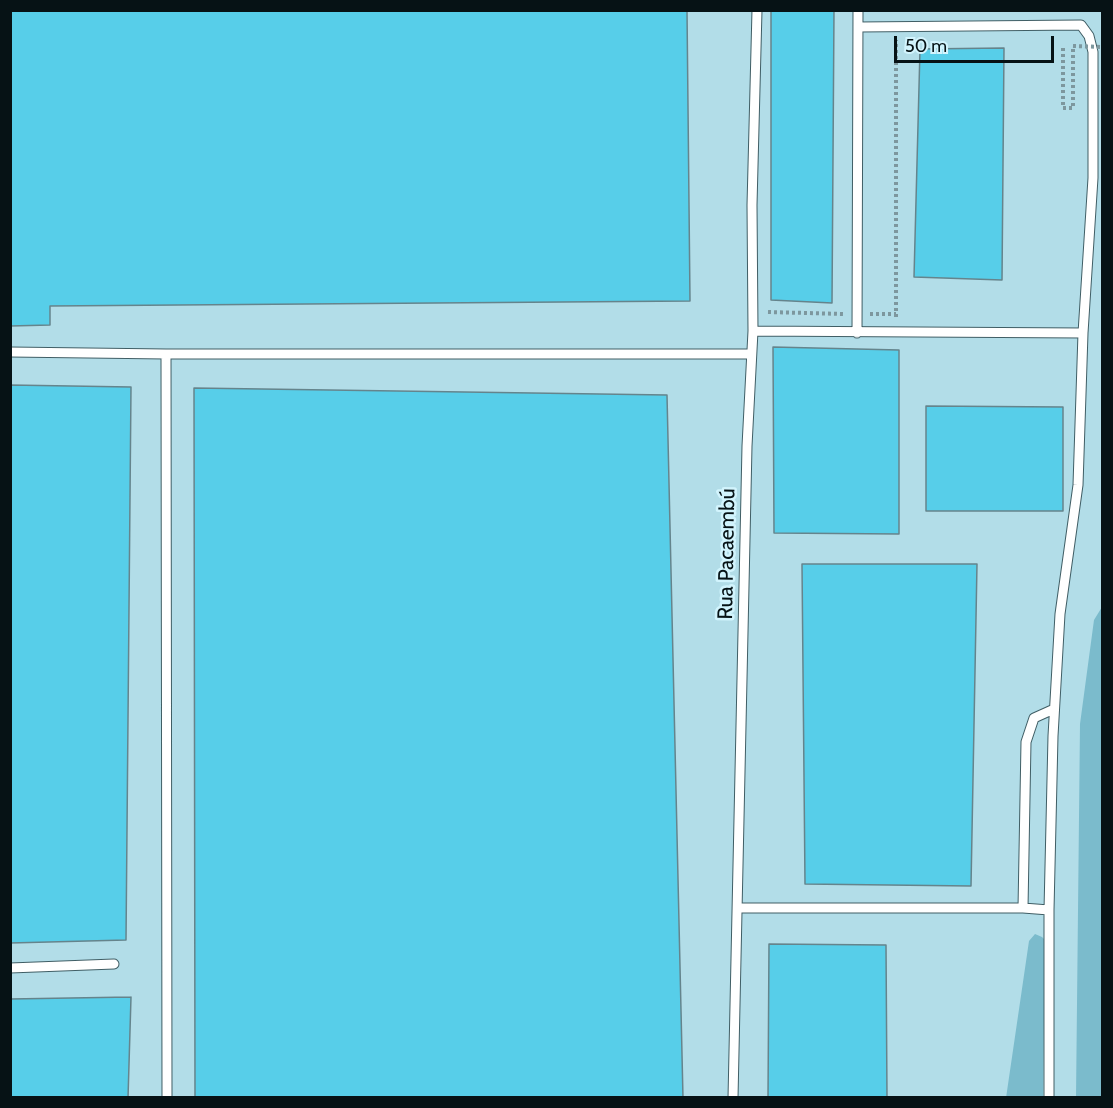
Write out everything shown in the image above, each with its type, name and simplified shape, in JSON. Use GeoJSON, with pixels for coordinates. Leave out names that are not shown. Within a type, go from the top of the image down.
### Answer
{"type":"FeatureCollection","features":[{"type":"Feature","properties":{"kind":"lane","name":"Rua Pacaembú"},"geometry":{"type":"LineString","coordinates":[[733,1098],[747,446],[753,331],[752,205],[757,10]]}},
{"type":"Feature","properties":{"kind":"lane"},"geometry":{"type":"LineString","coordinates":[[857,333],[858,10]]}},
{"type":"Feature","properties":{"kind":"lane"},"geometry":{"type":"LineString","coordinates":[[859,27],[1081,24],[1089,36],[1093,52],[1093,177],[1083,333],[1078,485],[1060,614],[1054,709],[1049,910],[1049,1098]]}},
{"type":"Feature","properties":{"kind":"lane"},"geometry":{"type":"LineString","coordinates":[[753,331],[1083,333]]}},
{"type":"Feature","properties":{"kind":"lane"},"geometry":{"type":"LineString","coordinates":[[10,352],[751,354]]}},
{"type":"Feature","properties":{"kind":"lane"},"geometry":{"type":"LineString","coordinates":[[166,354],[166,1098]]}},
{"type":"Feature","properties":{"kind":"lane"},"geometry":{"type":"LineString","coordinates":[[1023,908],[1026,742],[1034,718],[1054,709]]}},
{"type":"Feature","properties":{"kind":"lane"},"geometry":{"type":"LineString","coordinates":[[738,908],[1023,908],[1049,910]]}},
{"type":"Feature","properties":{"kind":"lane"},"geometry":{"type":"LineString","coordinates":[[10,968],[114,964]]}},
{"type":"Feature","properties":{"kind":"path"},"geometry":{"type":"LineString","coordinates":[[896,27],[896,333]]}},
{"type":"Feature","properties":{"kind":"path"},"geometry":{"type":"LineString","coordinates":[[1063,48],[1063,108],[1073,108],[1073,46],[1102,46]]}},
{"type":"Feature","properties":{"kind":"path"},"geometry":{"type":"LineString","coordinates":[[753,312],[896,314]]}},
{"type":"Feature","properties":{"kind":"shaded area"},"geometry":{"type":"Polygon","coordinates":[[[11,11],[1102,11],[1102,1097],[11,1097],[11,11]]]}},
{"type":"Feature","properties":{"kind":"shaded area"},"geometry":{"type":"Polygon","coordinates":[[[1102,607],[1102,1097],[1076,1097],[1080,724],[1094,620],[1102,607]]]}},
{"type":"Feature","properties":{"kind":"shaded area"},"geometry":{"type":"Polygon","coordinates":[[[1035,934],[1045,940],[1043,1097],[1006,1098],[1029,941],[1035,934]]]}},
{"type":"Feature","properties":{"kind":"building"},"geometry":{"type":"Polygon","coordinates":[[[10,10],[687,10],[690,301],[50,306],[50,325],[10,326],[10,10]]]}},
{"type":"Feature","properties":{"kind":"building"},"geometry":{"type":"Polygon","coordinates":[[[771,10],[834,10],[832,303],[771,300],[771,10]]]}},
{"type":"Feature","properties":{"kind":"building"},"geometry":{"type":"Polygon","coordinates":[[[1004,48],[1002,280],[914,277],[920,49],[1004,48]]]}},
{"type":"Feature","properties":{"kind":"building"},"geometry":{"type":"Polygon","coordinates":[[[773,347],[899,350],[899,534],[774,533],[773,347]]]}},
{"type":"Feature","properties":{"kind":"building"},"geometry":{"type":"Polygon","coordinates":[[[10,385],[131,387],[126,940],[10,943],[10,385]]]}},
{"type":"Feature","properties":{"kind":"building"},"geometry":{"type":"Polygon","coordinates":[[[194,388],[667,395],[683,1098],[195,1098],[194,388]]]}},
{"type":"Feature","properties":{"kind":"building"},"geometry":{"type":"Polygon","coordinates":[[[926,406],[1063,407],[1063,511],[926,511],[926,406]]]}},
{"type":"Feature","properties":{"kind":"building"},"geometry":{"type":"Polygon","coordinates":[[[802,564],[977,564],[971,886],[805,884],[802,564]]]}},
{"type":"Feature","properties":{"kind":"building"},"geometry":{"type":"Polygon","coordinates":[[[769,944],[886,945],[887,1098],[768,1098],[769,944]]]}},
{"type":"Feature","properties":{"kind":"building"},"geometry":{"type":"Polygon","coordinates":[[[131,997],[128,1098],[10,1098],[10,999],[131,997]]]}}]}
